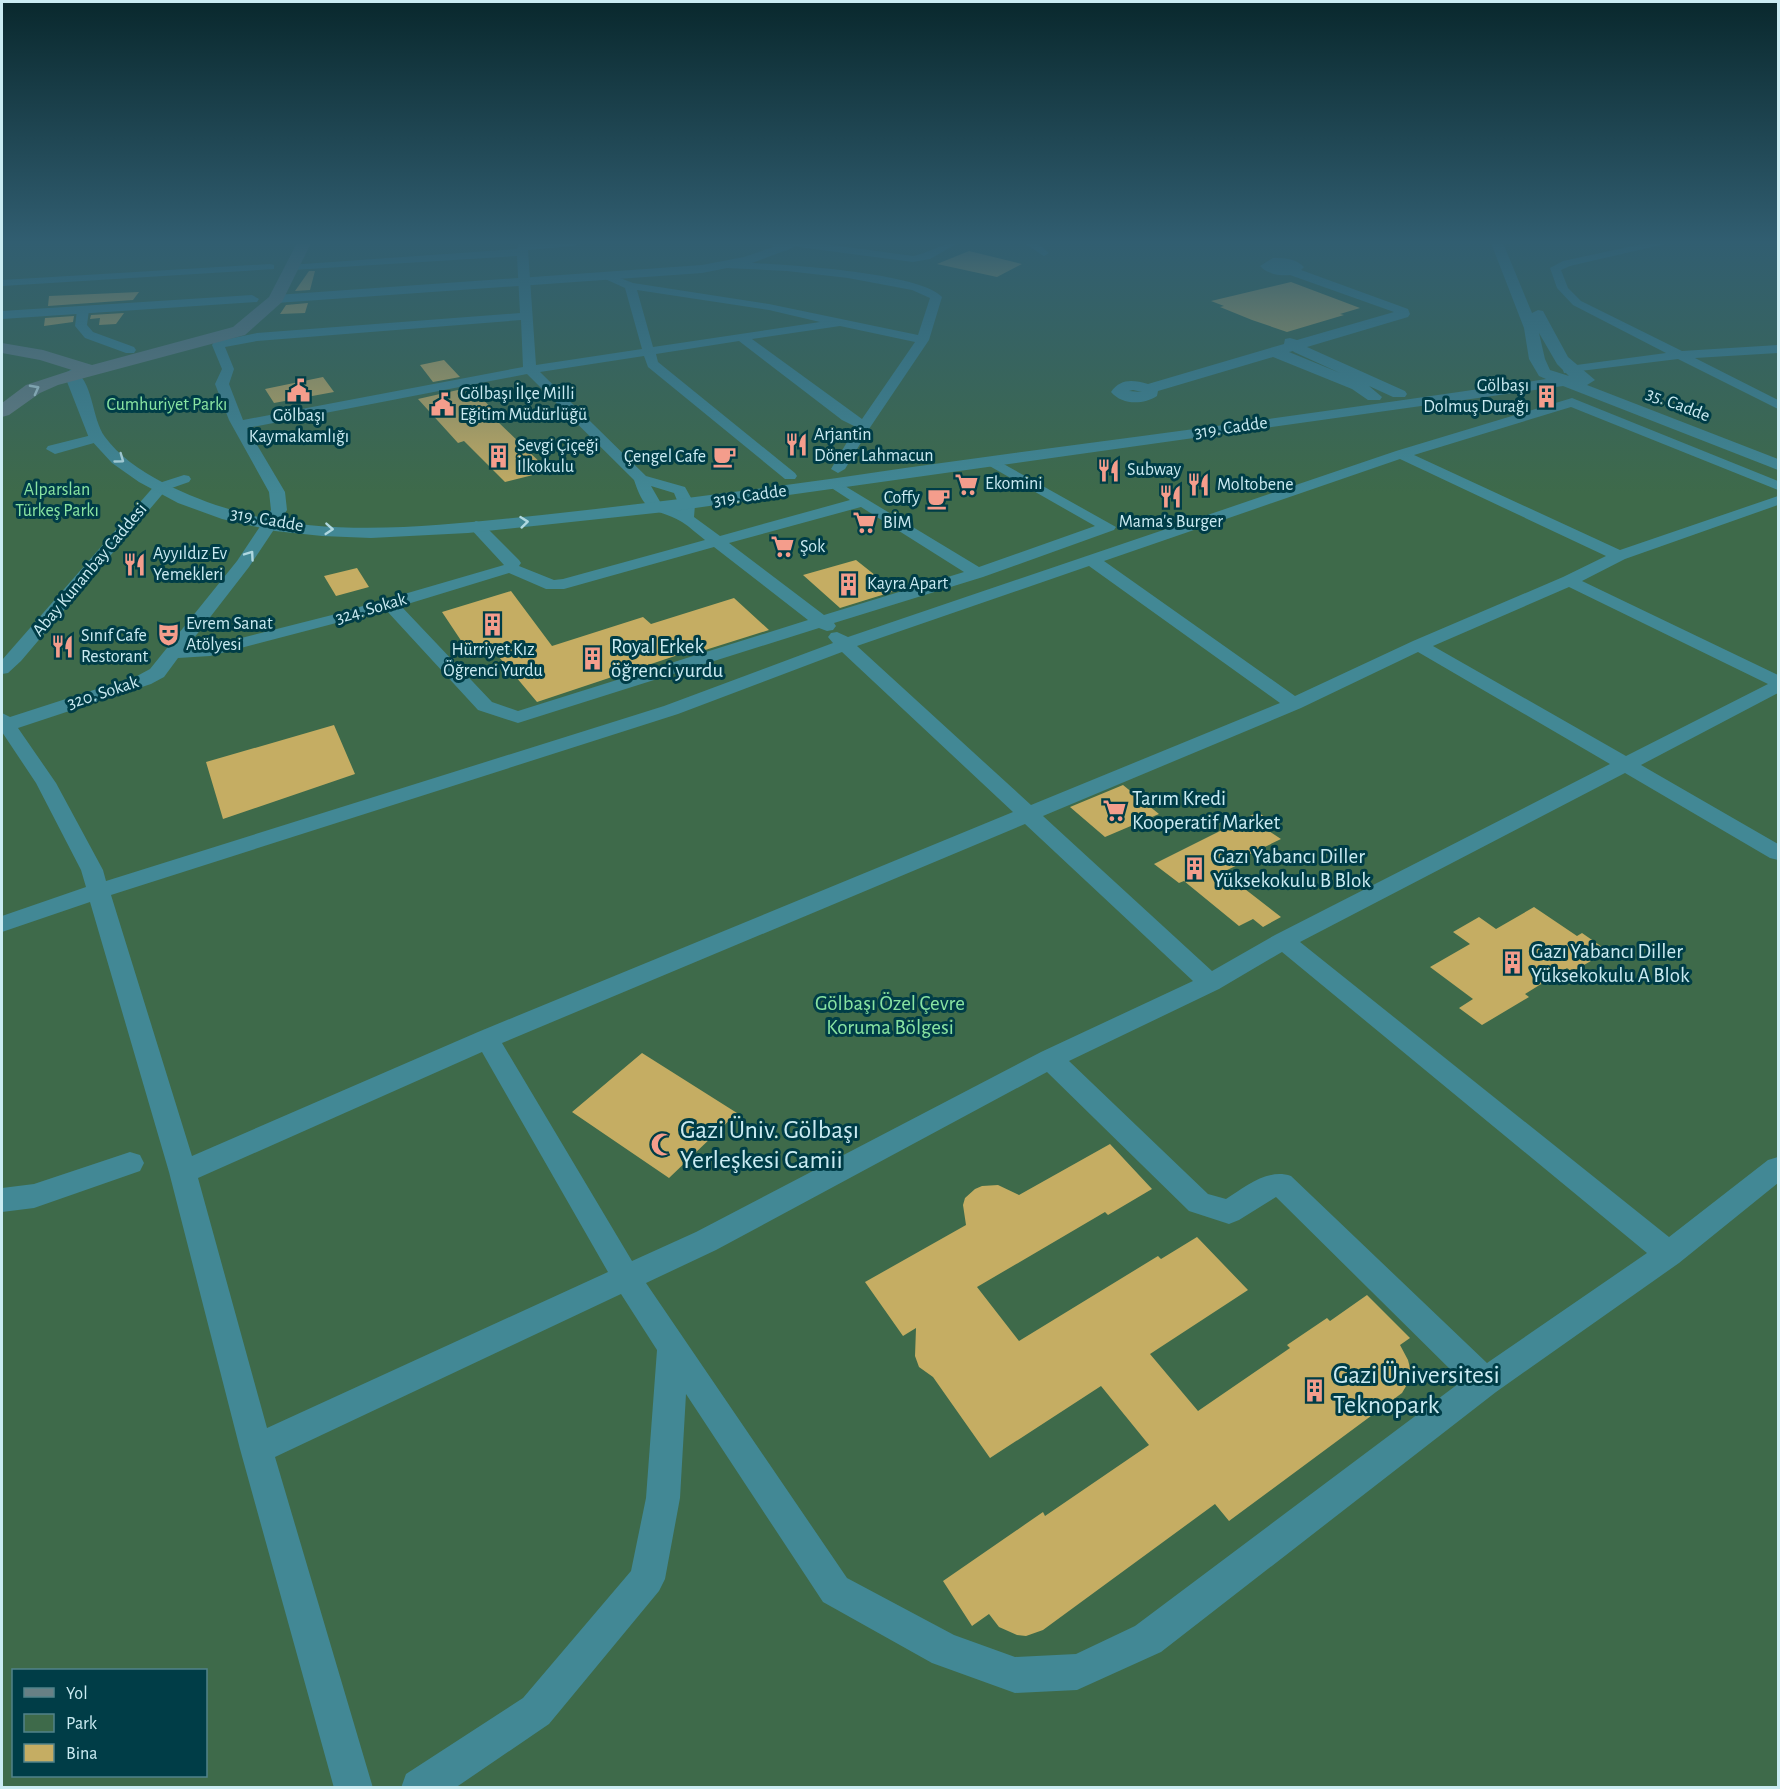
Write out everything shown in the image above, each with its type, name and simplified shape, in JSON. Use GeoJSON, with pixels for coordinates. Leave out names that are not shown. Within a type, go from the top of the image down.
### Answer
{"type":"FeatureCollection","features":[{"type":"Feature","properties":{"kind":"main road"},"geometry":{"type":"LineString","coordinates":[[2,411],[33,389],[204,333],[215,326]]}},
{"type":"Feature","properties":{"kind":"main road"},"geometry":{"type":"LineString","coordinates":[[2,356],[79,373],[130,350],[204,333],[234,336],[245,326]]}},
{"type":"Feature","properties":{"kind":"main road"},"geometry":{"type":"LineString","coordinates":[[2,348],[43,355],[79,373]]}},
{"type":"Feature","properties":{"kind":"street"},"geometry":{"type":"LineString","coordinates":[[81,326],[89,335],[130,350]]}},
{"type":"Feature","properties":{"kind":"street"},"geometry":{"type":"LineString","coordinates":[[275,517],[277,492],[239,425],[222,384],[228,369],[218,345],[234,336],[257,337],[391,326]]}},
{"type":"Feature","properties":{"kind":"street"},"geometry":{"type":"LineString","coordinates":[[526,326],[530,370],[648,494],[684,504],[716,543],[841,640],[1210,983]]}},
{"type":"Feature","properties":{"kind":"street"},"geometry":{"type":"LineString","coordinates":[[641,326],[652,364],[790,476]]}},
{"type":"Feature","properties":{"kind":"street"},"geometry":{"type":"LineString","coordinates":[[239,425],[530,370],[649,354],[813,326]]}},
{"type":"Feature","properties":{"kind":"street"},"geometry":{"type":"LineString","coordinates":[[863,326],[923,339]]}},
{"type":"Feature","properties":{"kind":"street"},"geometry":{"type":"LineString","coordinates":[[928,326],[923,339],[864,426],[837,477],[861,502],[977,573]]}},
{"type":"Feature","properties":{"kind":"street"},"geometry":{"type":"LineString","coordinates":[[1294,347],[1365,326]]}},
{"type":"Feature","properties":{"kind":"street"},"geometry":{"type":"LineString","coordinates":[[1530,326],[1537,359],[1544,373],[1572,377],[1779,356]]}},
{"type":"Feature","properties":{"kind":"street"},"geometry":{"type":"LineString","coordinates":[[1545,326],[1559,359],[1572,377]]}},
{"type":"Feature","properties":{"kind":"street"},"geometry":{"type":"LineString","coordinates":[[1624,326],[1779,405]]}},
{"type":"Feature","properties":{"kind":"street"},"geometry":{"type":"LineString","coordinates":[[742,338],[847,417],[864,426]]}},
{"type":"Feature","properties":{"kind":"street"},"geometry":{"type":"LineString","coordinates":[[1374,397],[1358,386],[1266,349],[1265,343],[1284,340],[1294,344],[1294,347],[1399,394]]}},
{"type":"Feature","properties":{"kind":"street"},"geometry":{"type":"LineString","coordinates":[[1572,377],[1680,355],[1779,349]]}},
{"type":"Feature","properties":{"kind":"street"},"geometry":{"type":"LineString","coordinates":[[1148,388],[1276,352]]}},
{"type":"Feature","properties":{"kind":"street","name":"319. Cadde"},"geometry":{"type":"LineString","coordinates":[[79,373],[90,425],[96,438],[109,451],[160,487],[215,510],[371,531],[476,526],[648,494]]}},
{"type":"Feature","properties":{"kind":"street","name":"319. Cadde"},"geometry":{"type":"LineString","coordinates":[[992,457],[1374,397],[1544,373]]}},
{"type":"Feature","properties":{"kind":"street","name":"319. Cadde"},"geometry":{"type":"LineString","coordinates":[[159,466],[184,479],[275,517],[411,516],[648,494],[684,504],[837,477],[1572,377]]}},
{"type":"Feature","properties":{"kind":"street","name":"35. Cadde"},"geometry":{"type":"LineString","coordinates":[[1572,377],[1779,454]]}},
{"type":"Feature","properties":{"kind":"street","name":"35. Cadde"},"geometry":{"type":"LineString","coordinates":[[1572,377],[1779,465]]}},
{"type":"Feature","properties":{"kind":"street"},"geometry":{"type":"LineString","coordinates":[[2,924],[95,880],[670,710],[841,640],[1093,561],[1401,454],[1572,402],[1779,486]]}},
{"type":"Feature","properties":{"kind":"street"},"geometry":{"type":"LineString","coordinates":[[55,450],[53,448],[96,438]]}},
{"type":"Feature","properties":{"kind":"street"},"geometry":{"type":"LineString","coordinates":[[1401,454],[1619,556]]}},
{"type":"Feature","properties":{"kind":"street"},"geometry":{"type":"LineString","coordinates":[[390,604],[484,706],[518,717],[977,573],[1108,527],[992,457]]}},
{"type":"Feature","properties":{"kind":"street","name":"319. Cadde"},"geometry":{"type":"LineString","coordinates":[[684,504],[790,476],[837,477]]}},
{"type":"Feature","properties":{"kind":"street","name":"Abay Kunanbay Caddesi"},"geometry":{"type":"LineString","coordinates":[[2,669],[15,657],[160,487],[184,479]]}},
{"type":"Feature","properties":{"kind":"street"},"geometry":{"type":"LineString","coordinates":[[183,1172],[488,1039],[1294,704],[1419,645],[1569,581],[1619,556],[1779,500]]}},
{"type":"Feature","properties":{"kind":"street"},"geometry":{"type":"LineString","coordinates":[[476,526],[513,563],[510,568],[552,585],[564,584],[861,502]]}},
{"type":"Feature","properties":{"kind":"street","name":"320. Sokak"},"geometry":{"type":"LineString","coordinates":[[4,722],[144,680],[157,673],[243,564],[275,517]]}},
{"type":"Feature","properties":{"kind":"street"},"geometry":{"type":"LineString","coordinates":[[1093,561],[1294,704]]}},
{"type":"Feature","properties":{"kind":"street","name":"324. Sokak"},"geometry":{"type":"LineString","coordinates":[[174,653],[210,651],[338,619],[510,568]]}},
{"type":"Feature","properties":{"kind":"street"},"geometry":{"type":"LineString","coordinates":[[1569,581],[1779,684]]}},
{"type":"Feature","properties":{"kind":"street"},"geometry":{"type":"LineString","coordinates":[[1419,645],[1779,853]]}},
{"type":"Feature","properties":{"kind":"street"},"geometry":{"type":"LineString","coordinates":[[256,1449],[706,1241],[1050,1059],[1210,983],[1283,941],[1779,684]]}},
{"type":"Feature","properties":{"kind":"street"},"geometry":{"type":"LineString","coordinates":[[4,722],[46,783],[95,880],[183,1172],[256,1449],[354,1788]]}},
{"type":"Feature","properties":{"kind":"street"},"geometry":{"type":"LineString","coordinates":[[1283,941],[1669,1254]]}},
{"type":"Feature","properties":{"kind":"street"},"geometry":{"type":"LineString","coordinates":[[488,1039],[626,1277],[835,1590],[945,1650],[1015,1675],[1077,1672],[1148,1639],[1485,1382],[1669,1254],[1779,1168]]}},
{"type":"Feature","properties":{"kind":"street"},"geometry":{"type":"LineString","coordinates":[[1050,1059],[1199,1203],[1228,1212],[1268,1187],[1281,1184],[1485,1382]]}},
{"type":"Feature","properties":{"kind":"street"},"geometry":{"type":"LineString","coordinates":[[2,1200],[34,1196],[130,1163]]}},
{"type":"Feature","properties":{"kind":"street"},"geometry":{"type":"LineString","coordinates":[[420,1788],[536,1711],[647,1579],[663,1498],[673,1349]]}},
{"type":"Feature","properties":{"kind":"green space","name":"Gölbaşı Özel Çevre Koruma Bölgesi"},"geometry":{"type":"Polygon","coordinates":[[[2,326],[1778,326],[1778,1787],[2,1787],[2,326]]]}},
{"type":"Feature","properties":{"kind":"building"},"geometry":{"type":"Polygon","coordinates":[[[1271,326],[1305,326],[1287,332],[1271,326]]]}},
{"type":"Feature","properties":{"kind":"building"},"geometry":{"type":"Polygon","coordinates":[[[444,360],[460,377],[433,382],[420,365],[444,360]]]}},
{"type":"Feature","properties":{"kind":"building","name":"Gölbaşı Kaymakamlığı"},"geometry":{"type":"Polygon","coordinates":[[[323,377],[334,392],[274,403],[265,389],[323,377]]]}},
{"type":"Feature","properties":{"kind":"building"},"geometry":{"type":"Polygon","coordinates":[[[471,387],[501,418],[495,419],[549,471],[505,482],[464,441],[458,443],[418,399],[471,387]]]}},
{"type":"Feature","properties":{"kind":"building","name":"Kayra Apart"},"geometry":{"type":"Polygon","coordinates":[[[856,560],[895,591],[840,608],[803,575],[856,560]]]}},
{"type":"Feature","properties":{"kind":"building"},"geometry":{"type":"Polygon","coordinates":[[[357,568],[369,587],[336,596],[324,576],[357,568]]]}},
{"type":"Feature","properties":{"kind":"building"},"geometry":{"type":"Polygon","coordinates":[[[511,591],[552,646],[643,617],[651,624],[734,598],[769,630],[702,651],[699,648],[537,702],[494,651],[472,657],[442,612],[511,591]]]}},
{"type":"Feature","properties":{"kind":"building"},"geometry":{"type":"Polygon","coordinates":[[[334,725],[355,774],[223,819],[206,762],[334,725]]]}},
{"type":"Feature","properties":{"kind":"building","name":"Tarım Kredi Kooperatif Market"},"geometry":{"type":"Polygon","coordinates":[[[1123,785],[1159,814],[1105,837],[1070,807],[1123,785]]]}},
{"type":"Feature","properties":{"kind":"building","name":"Gazı Yabancı Diller Yüksekokulu B Blok"},"geometry":{"type":"Polygon","coordinates":[[[1258,812],[1278,827],[1269,831],[1281,839],[1242,858],[1246,861],[1223,872],[1281,917],[1263,927],[1253,919],[1239,926],[1184,881],[1179,883],[1154,864],[1258,812]]]}},
{"type":"Feature","properties":{"kind":"building","name":"Gazı Yabancı Diller Yüksekokulu A Blok"},"geometry":{"type":"Polygon","coordinates":[[[1534,907],[1577,936],[1582,933],[1608,951],[1572,972],[1567,968],[1525,994],[1529,997],[1482,1025],[1459,1008],[1473,999],[1430,967],[1470,944],[1453,932],[1479,917],[1496,929],[1534,907]]]}},
{"type":"Feature","properties":{"kind":"building","name":"Gazi Üniv. Gölbaşı Yerleşkesi Camii"},"geometry":{"type":"Polygon","coordinates":[[[642,1053],[737,1113],[669,1178],[572,1112],[642,1053]]]}},
{"type":"Feature","properties":{"kind":"building","name":"Gazi Üniversitesi Teknopark"},"geometry":{"type":"Polygon","coordinates":[[[1110,1144],[1152,1189],[1108,1215],[1105,1212],[977,1287],[1019,1341],[1158,1256],[1161,1259],[1197,1237],[1248,1290],[1150,1354],[1198,1411],[1290,1348],[1287,1345],[1327,1318],[1330,1321],[1367,1295],[1410,1338],[1400,1345],[1408,1360],[1412,1376],[1402,1393],[1229,1521],[1215,1504],[1043,1630],[1026,1636],[1017,1635],[999,1627],[989,1614],[972,1626],[943,1581],[1043,1512],[1045,1516],[1149,1445],[1101,1386],[990,1458],[933,1377],[919,1367],[915,1356],[916,1328],[903,1336],[865,1282],[966,1225],[963,1205],[965,1198],[975,1189],[998,1185],[1019,1195],[1110,1144]]]}},
{"type":"Feature","properties":{"kind":"place","name":"Gölbaşı Kaymakamlığı"},"geometry":{"type":"Point","coordinates":[299,390]}},
{"type":"Feature","properties":{"kind":"place","name":"Gölbaşı Dolmuş Durağı"},"geometry":{"type":"Point","coordinates":[1547,396]}},
{"type":"Feature","properties":{"kind":"place","name":"Gölbaşı İlçe Milli Eğitim Müdürlüğü"},"geometry":{"type":"Point","coordinates":[442,404]}},
{"type":"Feature","properties":{"kind":"place","name":"Arjantin Döner Lahmacun"},"geometry":{"type":"Point","coordinates":[796,445]}},
{"type":"Feature","properties":{"kind":"place","name":"Sevgi Çiçeği İlkokulu"},"geometry":{"type":"Point","coordinates":[499,456]}},
{"type":"Feature","properties":{"kind":"place","name":"Çengel Cafe"},"geometry":{"type":"Point","coordinates":[724,457]}},
{"type":"Feature","properties":{"kind":"place","name":"Subway"},"geometry":{"type":"Point","coordinates":[1109,470]}},
{"type":"Feature","properties":{"kind":"place","name":"Ekomini"},"geometry":{"type":"Point","coordinates":[967,484]}},
{"type":"Feature","properties":{"kind":"place","name":"Moltobene"},"geometry":{"type":"Point","coordinates":[1199,485]}},
{"type":"Feature","properties":{"kind":"place","name":"Mama's Burger"},"geometry":{"type":"Point","coordinates":[1171,496]}},
{"type":"Feature","properties":{"kind":"place","name":"Coffy"},"geometry":{"type":"Point","coordinates":[938,498]}},
{"type":"Feature","properties":{"kind":"place","name":"BİM"},"geometry":{"type":"Point","coordinates":[865,523]}},
{"type":"Feature","properties":{"kind":"place","name":"Şok"},"geometry":{"type":"Point","coordinates":[782,547]}},
{"type":"Feature","properties":{"kind":"place","name":"Ayyıldız Ev Yemekleri"},"geometry":{"type":"Point","coordinates":[135,564]}},
{"type":"Feature","properties":{"kind":"place","name":"Kayra Apart"},"geometry":{"type":"Point","coordinates":[849,584]}},
{"type":"Feature","properties":{"kind":"place","name":"Hürriyet Kız Öğrenci Yurdu"},"geometry":{"type":"Point","coordinates":[493,624]}},
{"type":"Feature","properties":{"kind":"place","name":"Evrem Sanat Atölyesi"},"geometry":{"type":"Point","coordinates":[168,634]}},
{"type":"Feature","properties":{"kind":"place","name":"Sınıf Cafe Restorant"},"geometry":{"type":"Point","coordinates":[63,646]}},
{"type":"Feature","properties":{"kind":"place","name":"Royal Erkek öğrenci yurdu"},"geometry":{"type":"Point","coordinates":[593,658]}},
{"type":"Feature","properties":{"kind":"place","name":"Tarım Kredi Kooperatif Market"},"geometry":{"type":"Point","coordinates":[1114,810]}},
{"type":"Feature","properties":{"kind":"place","name":"Gazı Yabancı Diller Yüksekokulu B Blok"},"geometry":{"type":"Point","coordinates":[1195,868]}},
{"type":"Feature","properties":{"kind":"place","name":"Gazı Yabancı Diller Yüksekokulu A Blok"},"geometry":{"type":"Point","coordinates":[1513,963]}},
{"type":"Feature","properties":{"kind":"place","name":"Gazi Üniv. Gölbaşı Yerleşkesi Camii"},"geometry":{"type":"Point","coordinates":[662,1145]}},
{"type":"Feature","properties":{"kind":"place","name":"Gazi Üniversitesi Teknopark"},"geometry":{"type":"Point","coordinates":[1315,1390]}},
{"type":"Feature","properties":{"kind":"park label","name":"Cumhuriyet Parkı"},"geometry":{"type":"Point","coordinates":[167,405]}},
{"type":"Feature","properties":{"kind":"park label","name":"Alparslan Türkeş Parkı"},"geometry":{"type":"Point","coordinates":[57,500]}}]}
